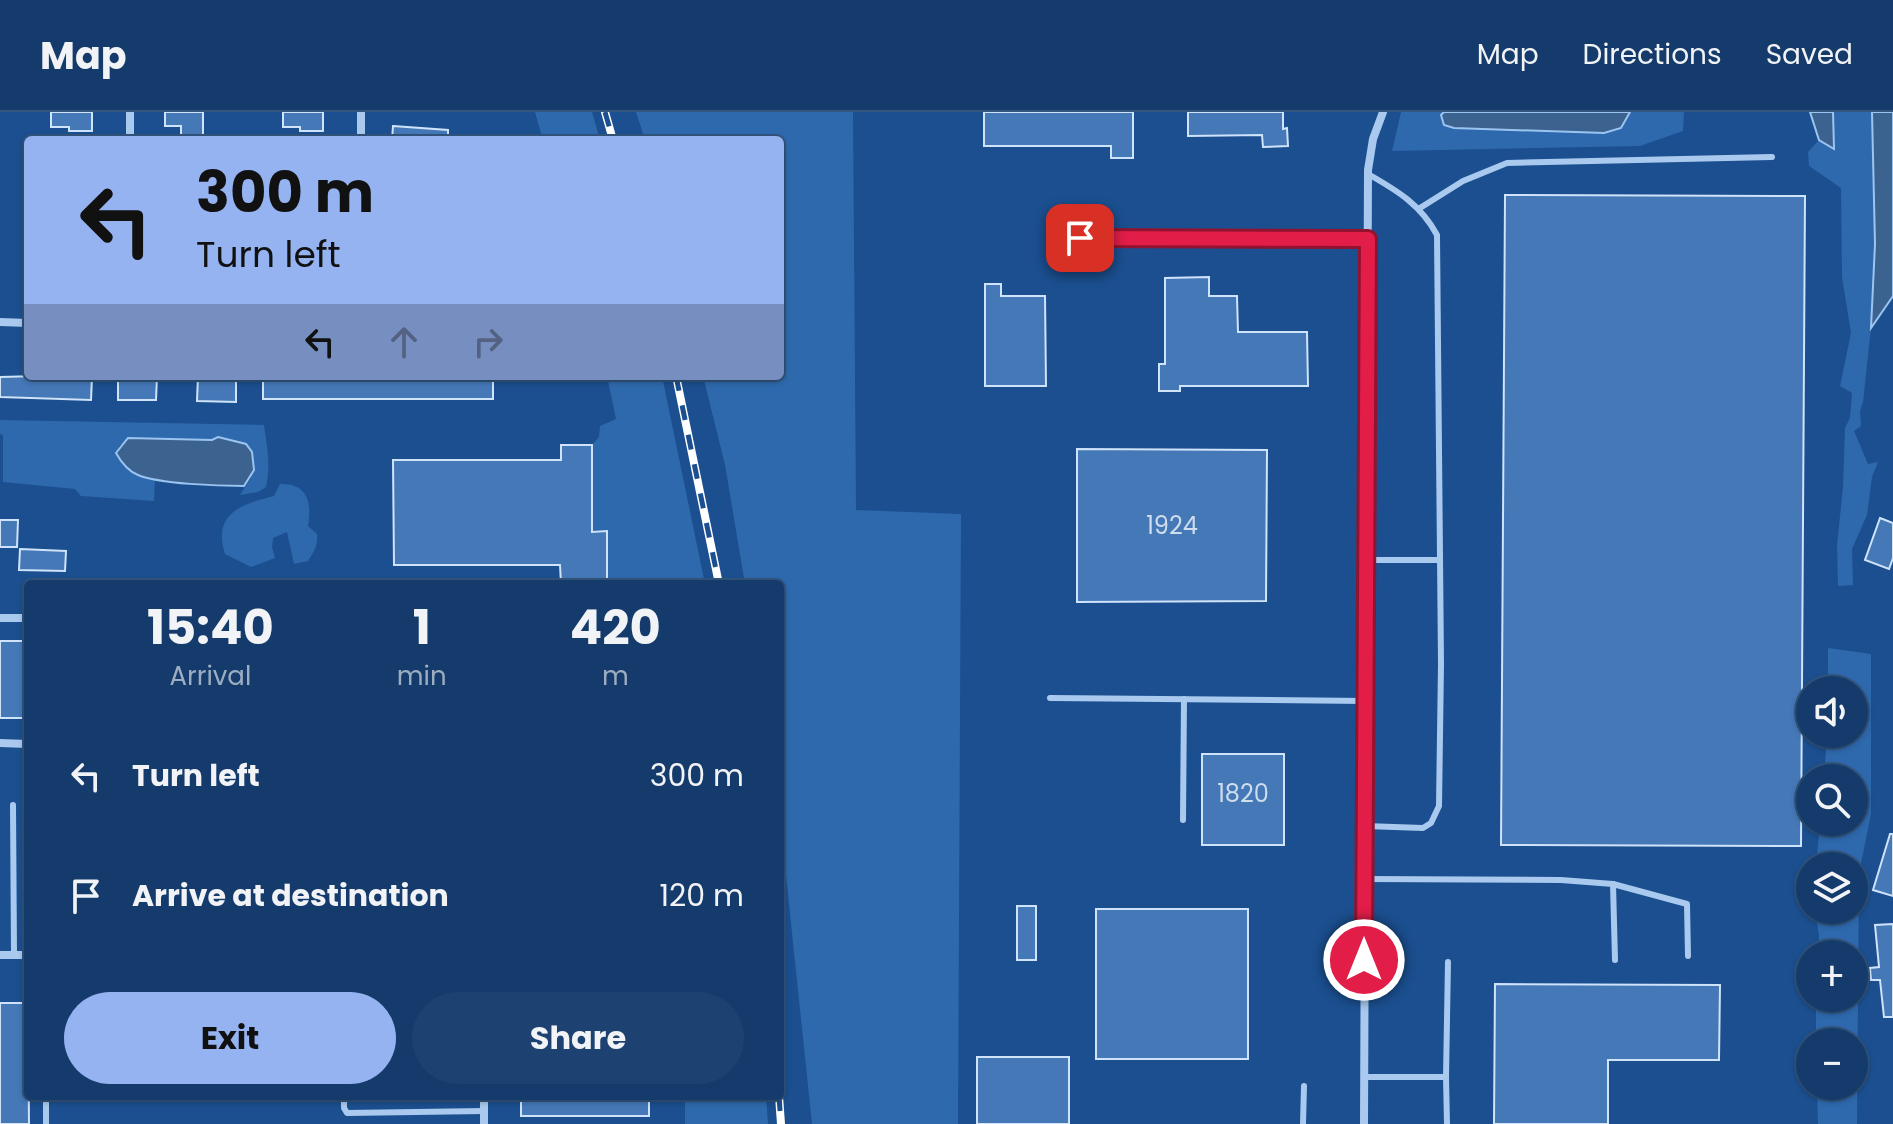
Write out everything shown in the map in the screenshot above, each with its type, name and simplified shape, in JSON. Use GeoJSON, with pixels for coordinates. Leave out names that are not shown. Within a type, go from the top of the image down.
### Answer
{"type":"FeatureCollection","features":[{"type":"Feature","properties":{"kind":"street"},"geometry":{"type":"LineString","coordinates":[[130,112],[130,136]]}},
{"type":"Feature","properties":{"kind":"street"},"geometry":{"type":"LineString","coordinates":[[361,112],[361,136]]}},
{"type":"Feature","properties":{"kind":"street"},"geometry":{"type":"LineString","coordinates":[[1364,1124],[1368,174],[1373,139],[1383,112]]}},
{"type":"Feature","properties":{"kind":"street"},"geometry":{"type":"LineString","coordinates":[[0,322],[24,323]]}},
{"type":"Feature","properties":{"kind":"street"},"geometry":{"type":"LineString","coordinates":[[0,618],[24,618]]}},
{"type":"Feature","properties":{"kind":"street"},"geometry":{"type":"LineString","coordinates":[[0,743],[24,744]]}},
{"type":"Feature","properties":{"kind":"street"},"geometry":{"type":"LineString","coordinates":[[0,955],[24,955]]}},
{"type":"Feature","properties":{"kind":"street"},"geometry":{"type":"LineString","coordinates":[[484,1100],[484,1124]]}},
{"type":"Feature","properties":{"kind":"lane"},"geometry":{"type":"LineString","coordinates":[[1420,208],[1463,181],[1507,163],[1772,157]]}},
{"type":"Feature","properties":{"kind":"lane"},"geometry":{"type":"LineString","coordinates":[[1365,826],[1423,828],[1431,823],[1439,806],[1437,235],[1420,208],[1368,174]]}},
{"type":"Feature","properties":{"kind":"lane"},"geometry":{"type":"LineString","coordinates":[[1080,238],[1368,239]]}},
{"type":"Feature","properties":{"kind":"lane"},"geometry":{"type":"LineString","coordinates":[[1366,560],[1440,560]]}},
{"type":"Feature","properties":{"kind":"lane"},"geometry":{"type":"LineString","coordinates":[[1050,698],[1366,701]]}},
{"type":"Feature","properties":{"kind":"lane"},"geometry":{"type":"LineString","coordinates":[[1183,820],[1184,699]]}},
{"type":"Feature","properties":{"kind":"lane"},"geometry":{"type":"LineString","coordinates":[[13,805],[14,955]]}},
{"type":"Feature","properties":{"kind":"lane"},"geometry":{"type":"LineString","coordinates":[[1365,879],[1561,880],[1613,884],[1687,904],[1688,956]]}},
{"type":"Feature","properties":{"kind":"lane"},"geometry":{"type":"LineString","coordinates":[[1613,884],[1615,960]]}},
{"type":"Feature","properties":{"kind":"lane"},"geometry":{"type":"LineString","coordinates":[[1447,1124],[1448,962]]}},
{"type":"Feature","properties":{"kind":"lane"},"geometry":{"type":"LineString","coordinates":[[1364,1077],[1446,1077]]}},
{"type":"Feature","properties":{"kind":"lane"},"geometry":{"type":"LineString","coordinates":[[1303,1124],[1304,1086]]}},
{"type":"Feature","properties":{"kind":"lane"},"geometry":{"type":"LineString","coordinates":[[46,1100],[46,1124]]}},
{"type":"Feature","properties":{"kind":"lane"},"geometry":{"type":"LineString","coordinates":[[344,1100],[347,1113],[484,1111]]}},
{"type":"Feature","properties":{"kind":"shaded area"},"geometry":{"type":"Polygon","coordinates":[[[535,112],[592,112],[599,136],[542,136],[535,112]]]}},
{"type":"Feature","properties":{"kind":"shaded area"},"geometry":{"type":"Polygon","coordinates":[[[636,112],[853,112],[856,510],[961,514],[958,1124],[812,1124],[784,856],[784,580],[744,580],[725,465],[704,380],[784,380],[784,136],[644,136],[636,112]]]}},
{"type":"Feature","properties":{"kind":"shaded area"},"geometry":{"type":"Polygon","coordinates":[[[1401,112],[1444,112],[1441,115],[1454,128],[1604,133],[1621,128],[1630,112],[1684,112],[1683,131],[1640,146],[1392,151],[1401,112]]]}},
{"type":"Feature","properties":{"kind":"shaded area"},"geometry":{"type":"Polygon","coordinates":[[[1444,112],[1630,112],[1621,128],[1604,133],[1454,128],[1444,125],[1441,115],[1444,112]]]}},
{"type":"Feature","properties":{"kind":"shaded area"},"geometry":{"type":"Polygon","coordinates":[[[1810,112],[1833,112],[1834,149],[1819,140],[1810,112]]]}},
{"type":"Feature","properties":{"kind":"shaded area"},"geometry":{"type":"Polygon","coordinates":[[[1833,112],[1872,112],[1875,244],[1871,328],[1860,411],[1861,426],[1854,431],[1868,464],[1878,462],[1872,477],[1867,515],[1852,549],[1853,585],[1838,586],[1837,545],[1845,428],[1850,418],[1852,393],[1840,386],[1851,333],[1842,277],[1841,188],[1809,166],[1808,152],[1819,140],[1834,148],[1833,112]]]}},
{"type":"Feature","properties":{"kind":"shaded area"},"geometry":{"type":"Polygon","coordinates":[[[1872,112],[1893,112],[1893,296],[1871,328],[1875,244],[1872,112]]]}},
{"type":"Feature","properties":{"kind":"shaded area"},"geometry":{"type":"Polygon","coordinates":[[[608,380],[663,380],[704,580],[607,580],[607,532],[592,531],[592,445],[599,437],[600,426],[616,419],[608,380]]]}},
{"type":"Feature","properties":{"kind":"shaded area"},"geometry":{"type":"Polygon","coordinates":[[[0,420],[264,425],[268,464],[266,487],[258,492],[240,495],[251,478],[246,444],[218,437],[212,440],[120,445],[117,453],[128,467],[155,478],[154,501],[81,496],[75,489],[3,482],[0,420]]]}},
{"type":"Feature","properties":{"kind":"shaded area"},"geometry":{"type":"Polygon","coordinates":[[[218,437],[246,444],[252,452],[254,470],[244,486],[190,484],[148,478],[131,471],[116,453],[128,438],[212,440],[218,437]]]}},
{"type":"Feature","properties":{"kind":"shaded area"},"geometry":{"type":"Polygon","coordinates":[[[280,484],[297,487],[306,496],[308,526],[317,534],[315,549],[308,561],[294,564],[287,532],[273,538],[275,558],[251,567],[225,554],[222,540],[226,520],[241,507],[274,496],[280,484]]]}},
{"type":"Feature","properties":{"kind":"shaded area"},"geometry":{"type":"Polygon","coordinates":[[[1828,648],[1871,654],[1871,814],[1868,829],[1868,764],[1825,764],[1826,748],[1868,748],[1868,676],[1828,676],[1828,648]]]}},
{"type":"Feature","properties":{"kind":"shaded area"},"geometry":{"type":"Polygon","coordinates":[[[1819,836],[1867,836],[1863,852],[1817,852],[1819,836]]]}},
{"type":"Feature","properties":{"kind":"shaded area"},"geometry":{"type":"Polygon","coordinates":[[[1817,924],[1859,924],[1858,940],[1819,940],[1817,924]]]}},
{"type":"Feature","properties":{"kind":"shaded area"},"geometry":{"type":"Polygon","coordinates":[[[1816,1012],[1858,1012],[1858,1028],[1816,1028],[1816,1012]]]}},
{"type":"Feature","properties":{"kind":"shaded area"},"geometry":{"type":"Polygon","coordinates":[[[685,1100],[766,1100],[768,1124],[685,1124],[685,1100]]]}},
{"type":"Feature","properties":{"kind":"shaded area"},"geometry":{"type":"Polygon","coordinates":[[[1817,1100],[1857,1100],[1857,1124],[1818,1124],[1817,1100]]]}},
{"type":"Feature","properties":{"kind":"building"},"geometry":{"type":"Polygon","coordinates":[[[51,112],[92,112],[92,131],[51,127],[51,112]]]}},
{"type":"Feature","properties":{"kind":"building"},"geometry":{"type":"Polygon","coordinates":[[[165,112],[203,112],[203,136],[181,136],[181,126],[165,126],[165,112]]]}},
{"type":"Feature","properties":{"kind":"building"},"geometry":{"type":"Polygon","coordinates":[[[283,112],[323,112],[323,131],[283,127],[283,112]]]}},
{"type":"Feature","properties":{"kind":"building"},"geometry":{"type":"Polygon","coordinates":[[[984,112],[1133,112],[1133,158],[1111,158],[1111,146],[984,146],[984,112]]]}},
{"type":"Feature","properties":{"kind":"building"},"geometry":{"type":"Polygon","coordinates":[[[1188,112],[1283,112],[1283,129],[1287,128],[1288,146],[1263,147],[1262,135],[1188,136],[1188,112]]]}},
{"type":"Feature","properties":{"kind":"building"},"geometry":{"type":"Polygon","coordinates":[[[393,126],[448,130],[448,136],[392,136],[393,126]]]}},
{"type":"Feature","properties":{"kind":"building"},"geometry":{"type":"Polygon","coordinates":[[[1505,195],[1805,196],[1802,676],[1796,676],[1796,748],[1802,748],[1802,764],[1796,764],[1796,836],[1801,836],[1801,846],[1501,845],[1505,195]]]}},
{"type":"Feature","properties":{"kind":"building"},"geometry":{"type":"Polygon","coordinates":[[[1209,277],[1209,296],[1237,296],[1238,332],[1307,332],[1308,386],[1180,386],[1180,391],[1159,391],[1159,364],[1165,364],[1165,278],[1209,277]]]}},
{"type":"Feature","properties":{"kind":"building"},"geometry":{"type":"Polygon","coordinates":[[[985,284],[1001,284],[1001,296],[1045,296],[1046,386],[985,386],[985,284]]]}},
{"type":"Feature","properties":{"kind":"building"},"geometry":{"type":"Polygon","coordinates":[[[0,377],[92,380],[91,400],[0,397],[0,377]]]}},
{"type":"Feature","properties":{"kind":"building"},"geometry":{"type":"Polygon","coordinates":[[[118,380],[157,380],[156,400],[118,400],[118,380]]]}},
{"type":"Feature","properties":{"kind":"building"},"geometry":{"type":"Polygon","coordinates":[[[198,380],[236,380],[236,402],[197,401],[198,380]]]}},
{"type":"Feature","properties":{"kind":"building"},"geometry":{"type":"Polygon","coordinates":[[[263,380],[493,380],[493,399],[263,399],[263,380]]]}},
{"type":"Feature","properties":{"kind":"building"},"geometry":{"type":"Polygon","coordinates":[[[561,445],[592,445],[592,532],[607,531],[607,580],[561,580],[560,565],[394,565],[393,460],[561,460],[561,445]]]}},
{"type":"Feature","properties":{"kind":"building"},"geometry":{"type":"Polygon","coordinates":[[[1077,449],[1267,450],[1266,601],[1077,602],[1077,449]]]}},
{"type":"Feature","properties":{"kind":"building"},"geometry":{"type":"Polygon","coordinates":[[[1880,518],[1893,523],[1893,558],[1889,569],[1865,560],[1880,518]]]}},
{"type":"Feature","properties":{"kind":"building"},"geometry":{"type":"Polygon","coordinates":[[[0,520],[18,520],[17,547],[0,547],[0,520]]]}},
{"type":"Feature","properties":{"kind":"building"},"geometry":{"type":"Polygon","coordinates":[[[20,549],[66,551],[65,571],[19,570],[20,549]]]}},
{"type":"Feature","properties":{"kind":"building"},"geometry":{"type":"Polygon","coordinates":[[[0,641],[24,641],[24,718],[0,718],[0,641]]]}},
{"type":"Feature","properties":{"kind":"building"},"geometry":{"type":"Polygon","coordinates":[[[1202,754],[1284,754],[1284,845],[1202,845],[1202,754]]]}},
{"type":"Feature","properties":{"kind":"building"},"geometry":{"type":"Polygon","coordinates":[[[1890,834],[1893,834],[1893,896],[1873,890],[1890,834]]]}},
{"type":"Feature","properties":{"kind":"building"},"geometry":{"type":"Polygon","coordinates":[[[1017,906],[1036,906],[1036,960],[1017,960],[1017,906]]]}},
{"type":"Feature","properties":{"kind":"building"},"geometry":{"type":"Polygon","coordinates":[[[1096,909],[1248,909],[1248,1059],[1096,1059],[1096,909]]]}},
{"type":"Feature","properties":{"kind":"building"},"geometry":{"type":"Polygon","coordinates":[[[1893,924],[1893,1017],[1884,1017],[1880,980],[1871,980],[1870,968],[1879,967],[1875,925],[1893,924]]]}},
{"type":"Feature","properties":{"kind":"building"},"geometry":{"type":"Polygon","coordinates":[[[1495,984],[1720,985],[1719,1060],[1608,1060],[1608,1124],[1494,1124],[1495,984]]]}},
{"type":"Feature","properties":{"kind":"building"},"geometry":{"type":"Polygon","coordinates":[[[0,1003],[24,1003],[24,1100],[29,1100],[29,1124],[0,1124],[0,1003]]]}},
{"type":"Feature","properties":{"kind":"building"},"geometry":{"type":"Polygon","coordinates":[[[977,1057],[1069,1057],[1069,1124],[977,1124],[977,1057]]]}},
{"type":"Feature","properties":{"kind":"building"},"geometry":{"type":"Polygon","coordinates":[[[521,1100],[649,1100],[649,1116],[521,1116],[521,1100]]]}},
{"type":"Feature","properties":{"kind":"railway"},"geometry":{"type":"LineString","coordinates":[[605,112],[612,136]]}},
{"type":"Feature","properties":{"kind":"railway"},"geometry":{"type":"LineString","coordinates":[[677,380],[718,580]]}},
{"type":"Feature","properties":{"kind":"railway"},"geometry":{"type":"LineString","coordinates":[[779,1100],[781,1124]]}},
{"type":"Feature","properties":{"kind":"route"},"geometry":{"type":"LineString","coordinates":[[1080,238],[1368,239],[1364,960]]}}]}
